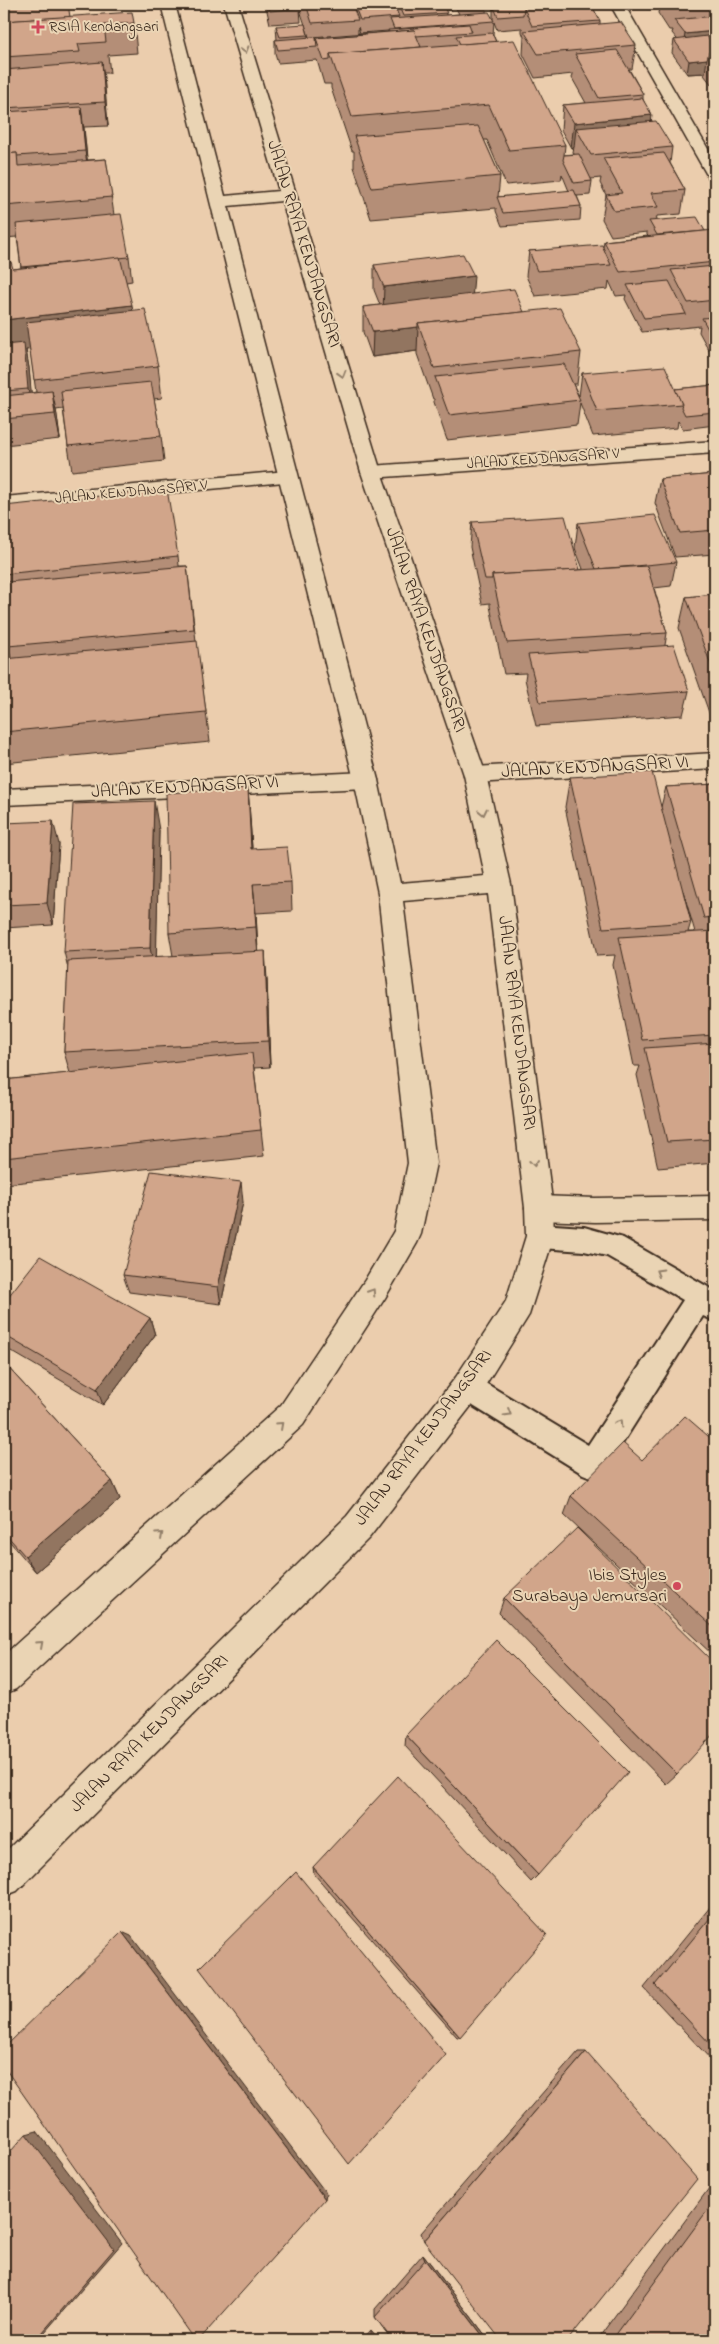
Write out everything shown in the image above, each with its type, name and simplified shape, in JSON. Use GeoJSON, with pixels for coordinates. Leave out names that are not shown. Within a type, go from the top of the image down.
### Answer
{"type":"FeatureCollection","features":[{"type":"Feature","properties":{"kind":"main road"},"geometry":{"type":"LineString","coordinates":[[4,1677],[292,1415],[375,1289],[406,1234],[422,1163],[390,893],[366,780],[287,477],[168,4]]}},
{"type":"Feature","properties":{"kind":"main road","name":"JALAN RAYA KENDANGSARI"},"geometry":{"type":"LineString","coordinates":[[4,1878],[358,1527],[467,1388],[519,1306],[540,1236],[539,1208],[499,884],[475,775],[371,472],[232,4]]}},
{"type":"Feature","properties":{"kind":"main road"},"geometry":{"type":"LineString","coordinates":[[617,4],[715,175]]}},
{"type":"Feature","properties":{"kind":"main road"},"geometry":{"type":"LineString","coordinates":[[217,202],[288,195]]}},
{"type":"Feature","properties":{"kind":"main road","name":"JALAN KENDANGSARI V"},"geometry":{"type":"LineString","coordinates":[[371,472],[715,447]]}},
{"type":"Feature","properties":{"kind":"main road","name":"JALAN KENDANGSARI V"},"geometry":{"type":"LineString","coordinates":[[4,503],[287,477]]}},
{"type":"Feature","properties":{"kind":"main road","name":"JALAN KENDANGSARI VI"},"geometry":{"type":"LineString","coordinates":[[475,775],[715,761]]}},
{"type":"Feature","properties":{"kind":"main road","name":"JALAN KENDANGSARI VI"},"geometry":{"type":"LineString","coordinates":[[4,797],[366,780]]}},
{"type":"Feature","properties":{"kind":"main road"},"geometry":{"type":"LineString","coordinates":[[390,893],[499,884]]}},
{"type":"Feature","properties":{"kind":"main road"},"geometry":{"type":"LineString","coordinates":[[539,1208],[595,1210],[715,1208]]}},
{"type":"Feature","properties":{"kind":"lane"},"geometry":{"type":"LineString","coordinates":[[467,1388],[593,1464],[708,1303],[613,1246],[584,1239],[540,1236]]}},
{"type":"Feature","properties":{"kind":"building"},"geometry":{"type":"Polygon","coordinates":[[[4,4],[68,4],[70,17],[4,21],[4,4]]]}},
{"type":"Feature","properties":{"kind":"building"},"geometry":{"type":"Polygon","coordinates":[[[268,4],[299,4],[300,8],[270,11],[268,4]]]}},
{"type":"Feature","properties":{"kind":"building"},"geometry":{"type":"Polygon","coordinates":[[[306,4],[352,4],[358,20],[312,23],[306,4]]]}},
{"type":"Feature","properties":{"kind":"building"},"geometry":{"type":"Polygon","coordinates":[[[394,4],[399,17],[360,20],[355,7],[394,4]]]}},
{"type":"Feature","properties":{"kind":"building"},"geometry":{"type":"Polygon","coordinates":[[[398,4],[442,4],[447,13],[403,16],[398,4]]]}},
{"type":"Feature","properties":{"kind":"building"},"geometry":{"type":"Polygon","coordinates":[[[461,4],[486,4],[487,5],[462,7],[461,4]]]}},
{"type":"Feature","properties":{"kind":"building"},"geometry":{"type":"Polygon","coordinates":[[[534,4],[536,7],[524,8],[523,15],[498,17],[494,7],[534,4]]]}},
{"type":"Feature","properties":{"kind":"building"},"geometry":{"type":"Polygon","coordinates":[[[542,4],[582,4],[544,7],[542,4]]]}},
{"type":"Feature","properties":{"kind":"building"},"geometry":{"type":"Polygon","coordinates":[[[591,4],[600,21],[532,26],[524,8],[591,4]]]}},
{"type":"Feature","properties":{"kind":"building"},"geometry":{"type":"Polygon","coordinates":[[[671,4],[708,4],[672,6],[671,4]]]}},
{"type":"Feature","properties":{"kind":"building"},"geometry":{"type":"Polygon","coordinates":[[[132,12],[134,23],[104,25],[106,42],[78,44],[80,52],[4,57],[4,21],[132,12]]]}},
{"type":"Feature","properties":{"kind":"building"},"geometry":{"type":"Polygon","coordinates":[[[489,12],[494,21],[394,29],[390,19],[489,12]]]}},
{"type":"Feature","properties":{"kind":"building"},"geometry":{"type":"Polygon","coordinates":[[[715,16],[715,31],[685,34],[674,20],[715,16]]]}},
{"type":"Feature","properties":{"kind":"building"},"geometry":{"type":"Polygon","coordinates":[[[621,22],[636,45],[538,54],[524,31],[621,22]]]}},
{"type":"Feature","properties":{"kind":"building"},"geometry":{"type":"Polygon","coordinates":[[[305,24],[308,35],[280,37],[276,26],[305,24]]]}},
{"type":"Feature","properties":{"kind":"building"},"geometry":{"type":"Polygon","coordinates":[[[469,24],[472,32],[416,36],[414,30],[389,32],[388,30],[469,24]]]}},
{"type":"Feature","properties":{"kind":"building"},"geometry":{"type":"Polygon","coordinates":[[[414,30],[421,47],[330,54],[330,60],[324,61],[316,38],[414,30]]]}},
{"type":"Feature","properties":{"kind":"building"},"geometry":{"type":"Polygon","coordinates":[[[492,33],[496,42],[460,44],[456,36],[492,33]]]}},
{"type":"Feature","properties":{"kind":"building"},"geometry":{"type":"Polygon","coordinates":[[[365,34],[328,37],[328,36],[365,34]]]}},
{"type":"Feature","properties":{"kind":"building"},"geometry":{"type":"Polygon","coordinates":[[[324,36],[316,38],[317,47],[278,50],[275,40],[324,36]]]}},
{"type":"Feature","properties":{"kind":"building"},"geometry":{"type":"Polygon","coordinates":[[[707,36],[715,47],[715,51],[709,52],[707,59],[689,61],[674,40],[707,36]]]}},
{"type":"Feature","properties":{"kind":"building"},"geometry":{"type":"Polygon","coordinates":[[[514,40],[565,145],[509,150],[489,105],[352,117],[330,54],[514,40]]]}},
{"type":"Feature","properties":{"kind":"building"},"geometry":{"type":"Polygon","coordinates":[[[617,50],[643,94],[599,98],[575,54],[617,50]]]}},
{"type":"Feature","properties":{"kind":"building"},"geometry":{"type":"Polygon","coordinates":[[[715,51],[715,60],[709,52],[715,51]]]}},
{"type":"Feature","properties":{"kind":"building"},"geometry":{"type":"Polygon","coordinates":[[[102,62],[105,102],[4,108],[4,70],[102,62]]]}},
{"type":"Feature","properties":{"kind":"building"},"geometry":{"type":"Polygon","coordinates":[[[642,98],[652,115],[574,123],[563,105],[642,98]]]}},
{"type":"Feature","properties":{"kind":"building"},"geometry":{"type":"Polygon","coordinates":[[[81,107],[85,151],[17,156],[17,153],[6,154],[4,112],[81,107]]]}},
{"type":"Feature","properties":{"kind":"building"},"geometry":{"type":"Polygon","coordinates":[[[656,121],[672,147],[591,155],[576,128],[656,121]]]}},
{"type":"Feature","properties":{"kind":"building"},"geometry":{"type":"Polygon","coordinates":[[[478,126],[500,176],[372,188],[354,136],[478,126]]]}},
{"type":"Feature","properties":{"kind":"building"},"geometry":{"type":"Polygon","coordinates":[[[17,153],[18,166],[106,159],[112,197],[4,206],[4,154],[17,153]]]}},
{"type":"Feature","properties":{"kind":"building"},"geometry":{"type":"Polygon","coordinates":[[[664,153],[685,190],[651,193],[658,207],[614,211],[606,195],[622,193],[603,158],[664,153]]]}},
{"type":"Feature","properties":{"kind":"building"},"geometry":{"type":"Polygon","coordinates":[[[579,154],[592,181],[574,183],[563,160],[564,155],[579,154]]]}},
{"type":"Feature","properties":{"kind":"building"},"geometry":{"type":"Polygon","coordinates":[[[574,190],[581,206],[503,213],[497,197],[574,190]]]}},
{"type":"Feature","properties":{"kind":"building"},"geometry":{"type":"Polygon","coordinates":[[[121,214],[129,257],[21,267],[16,224],[121,214]]]}},
{"type":"Feature","properties":{"kind":"building"},"geometry":{"type":"Polygon","coordinates":[[[697,217],[705,231],[657,235],[649,221],[697,217]]]}},
{"type":"Feature","properties":{"kind":"building"},"geometry":{"type":"Polygon","coordinates":[[[714,230],[715,262],[620,272],[604,241],[714,230]]]}},
{"type":"Feature","properties":{"kind":"building"},"geometry":{"type":"Polygon","coordinates":[[[602,245],[611,265],[537,271],[529,251],[602,245]]]}},
{"type":"Feature","properties":{"kind":"building"},"geometry":{"type":"Polygon","coordinates":[[[463,254],[474,276],[384,287],[374,265],[463,254]]]}},
{"type":"Feature","properties":{"kind":"building"},"geometry":{"type":"Polygon","coordinates":[[[120,257],[132,305],[4,320],[4,263],[11,262],[13,269],[120,257]]]}},
{"type":"Feature","properties":{"kind":"building"},"geometry":{"type":"Polygon","coordinates":[[[715,266],[715,300],[688,303],[671,270],[715,266]]]}},
{"type":"Feature","properties":{"kind":"building"},"geometry":{"type":"Polygon","coordinates":[[[669,281],[686,314],[644,318],[627,285],[669,281]]]}},
{"type":"Feature","properties":{"kind":"building"},"geometry":{"type":"Polygon","coordinates":[[[514,289],[524,312],[418,323],[418,327],[373,332],[363,307],[514,289]]]}},
{"type":"Feature","properties":{"kind":"building"},"geometry":{"type":"Polygon","coordinates":[[[560,308],[581,352],[434,368],[418,323],[560,308]]]}},
{"type":"Feature","properties":{"kind":"building"},"geometry":{"type":"Polygon","coordinates":[[[145,309],[158,366],[34,380],[26,322],[145,309]]]}},
{"type":"Feature","properties":{"kind":"building"},"geometry":{"type":"Polygon","coordinates":[[[715,317],[715,340],[714,340],[702,318],[715,317]]]}},
{"type":"Feature","properties":{"kind":"building"},"geometry":{"type":"Polygon","coordinates":[[[24,343],[28,389],[4,391],[4,345],[24,343]]]}},
{"type":"Feature","properties":{"kind":"building"},"geometry":{"type":"Polygon","coordinates":[[[564,364],[580,400],[449,415],[435,377],[564,364]]]}},
{"type":"Feature","properties":{"kind":"building"},"geometry":{"type":"Polygon","coordinates":[[[665,366],[682,404],[597,411],[582,373],[665,366]]]}},
{"type":"Feature","properties":{"kind":"building"},"geometry":{"type":"Polygon","coordinates":[[[151,382],[161,436],[68,446],[61,391],[151,382]]]}},
{"type":"Feature","properties":{"kind":"building"},"geometry":{"type":"Polygon","coordinates":[[[715,385],[715,412],[685,415],[675,389],[715,385]]]}},
{"type":"Feature","properties":{"kind":"building"},"geometry":{"type":"Polygon","coordinates":[[[52,391],[55,414],[4,419],[4,396],[52,391]]]}},
{"type":"Feature","properties":{"kind":"building"},"geometry":{"type":"Polygon","coordinates":[[[715,474],[715,530],[680,533],[660,479],[715,474]]]}},
{"type":"Feature","properties":{"kind":"building"},"geometry":{"type":"Polygon","coordinates":[[[167,489],[178,556],[4,574],[4,506],[167,489]]]}},
{"type":"Feature","properties":{"kind":"building"},"geometry":{"type":"Polygon","coordinates":[[[655,515],[676,562],[596,569],[578,523],[655,515]]]}},
{"type":"Feature","properties":{"kind":"building"},"geometry":{"type":"Polygon","coordinates":[[[565,516],[580,570],[492,575],[492,579],[485,579],[472,522],[565,516]]]}},
{"type":"Feature","properties":{"kind":"building"},"geometry":{"type":"Polygon","coordinates":[[[187,566],[194,629],[8,646],[7,582],[187,566]]]}},
{"type":"Feature","properties":{"kind":"building"},"geometry":{"type":"Polygon","coordinates":[[[647,566],[667,633],[507,643],[492,575],[647,566]]]}},
{"type":"Feature","properties":{"kind":"building"},"geometry":{"type":"Polygon","coordinates":[[[715,594],[715,676],[686,597],[715,594]]]}},
{"type":"Feature","properties":{"kind":"building"},"geometry":{"type":"Polygon","coordinates":[[[197,641],[206,712],[4,732],[4,659],[197,641]]]}},
{"type":"Feature","properties":{"kind":"building"},"geometry":{"type":"Polygon","coordinates":[[[674,645],[689,691],[540,702],[528,655],[674,645]]]}},
{"type":"Feature","properties":{"kind":"building"},"geometry":{"type":"Polygon","coordinates":[[[652,772],[691,922],[603,928],[570,777],[652,772]]]}},
{"type":"Feature","properties":{"kind":"building"},"geometry":{"type":"Polygon","coordinates":[[[715,784],[715,917],[704,918],[666,787],[715,784]]]}},
{"type":"Feature","properties":{"kind":"building"},"geometry":{"type":"Polygon","coordinates":[[[248,788],[251,849],[287,847],[291,882],[253,884],[256,927],[169,933],[166,793],[248,788]]]}},
{"type":"Feature","properties":{"kind":"building"},"geometry":{"type":"Polygon","coordinates":[[[154,801],[150,948],[64,952],[73,804],[154,801]]]}},
{"type":"Feature","properties":{"kind":"building"},"geometry":{"type":"Polygon","coordinates":[[[53,821],[47,903],[4,905],[4,823],[53,821]]]}},
{"type":"Feature","properties":{"kind":"building"},"geometry":{"type":"Polygon","coordinates":[[[715,931],[715,1035],[642,1040],[619,937],[715,931]]]}},
{"type":"Feature","properties":{"kind":"building"},"geometry":{"type":"Polygon","coordinates":[[[265,951],[268,1041],[64,1052],[68,961],[265,951]]]}},
{"type":"Feature","properties":{"kind":"building"},"geometry":{"type":"Polygon","coordinates":[[[715,1043],[715,1139],[667,1142],[645,1048],[715,1043]]]}},
{"type":"Feature","properties":{"kind":"building"},"geometry":{"type":"Polygon","coordinates":[[[252,1053],[261,1130],[4,1158],[4,1080],[252,1053]]]}},
{"type":"Feature","properties":{"kind":"building"},"geometry":{"type":"Polygon","coordinates":[[[151,1171],[241,1182],[218,1287],[123,1275],[151,1171]]]}},
{"type":"Feature","properties":{"kind":"building"},"geometry":{"type":"Polygon","coordinates":[[[40,1256],[150,1318],[97,1389],[4,1335],[4,1302],[40,1256]]]}},
{"type":"Feature","properties":{"kind":"building"},"geometry":{"type":"Polygon","coordinates":[[[4,1363],[112,1481],[25,1556],[4,1532],[4,1363]]]}},
{"type":"Feature","properties":{"kind":"building","name":"Ibis Styles Surabaya Jemursari"},"geometry":{"type":"Polygon","coordinates":[[[685,1416],[715,1442],[715,1629],[571,1496],[623,1443],[642,1460],[685,1416]]]}},
{"type":"Feature","properties":{"kind":"building"},"geometry":{"type":"Polygon","coordinates":[[[577,1528],[715,1664],[715,1732],[677,1774],[504,1598],[577,1528]]]}},
{"type":"Feature","properties":{"kind":"building"},"geometry":{"type":"Polygon","coordinates":[[[496,1640],[628,1772],[538,1875],[406,1735],[496,1640]]]}},
{"type":"Feature","properties":{"kind":"building"},"geometry":{"type":"Polygon","coordinates":[[[398,1776],[547,1935],[460,2037],[313,1867],[398,1776]]]}},
{"type":"Feature","properties":{"kind":"building"},"geometry":{"type":"Polygon","coordinates":[[[296,1872],[446,2055],[349,2164],[199,1968],[296,1872]]]}},
{"type":"Feature","properties":{"kind":"building"},"geometry":{"type":"Polygon","coordinates":[[[715,1912],[715,2049],[655,1985],[715,1912]]]}},
{"type":"Feature","properties":{"kind":"building"},"geometry":{"type":"Polygon","coordinates":[[[122,1932],[325,2199],[199,2340],[195,2340],[4,2067],[4,2048],[122,1932]]]}},
{"type":"Feature","properties":{"kind":"building"},"geometry":{"type":"Polygon","coordinates":[[[586,2052],[697,2179],[568,2340],[501,2340],[424,2241],[586,2052]]]}},
{"type":"Feature","properties":{"kind":"building"},"geometry":{"type":"Polygon","coordinates":[[[26,2134],[114,2249],[36,2340],[4,2340],[4,2159],[26,2134]]]}},
{"type":"Feature","properties":{"kind":"building"},"geometry":{"type":"Polygon","coordinates":[[[715,2200],[715,2340],[612,2340],[715,2200]]]}},
{"type":"Feature","properties":{"kind":"building"},"geometry":{"type":"Polygon","coordinates":[[[425,2260],[486,2340],[392,2340],[375,2317],[425,2260]]]}},
{"type":"Feature","properties":{"kind":"place","name":"RSIA Kendangsari"},"geometry":{"type":"Point","coordinates":[38,27]}},
{"type":"Feature","properties":{"kind":"place","name":"Ibis Styles Surabaya Jemursari"},"geometry":{"type":"Point","coordinates":[677,1586]}}]}
